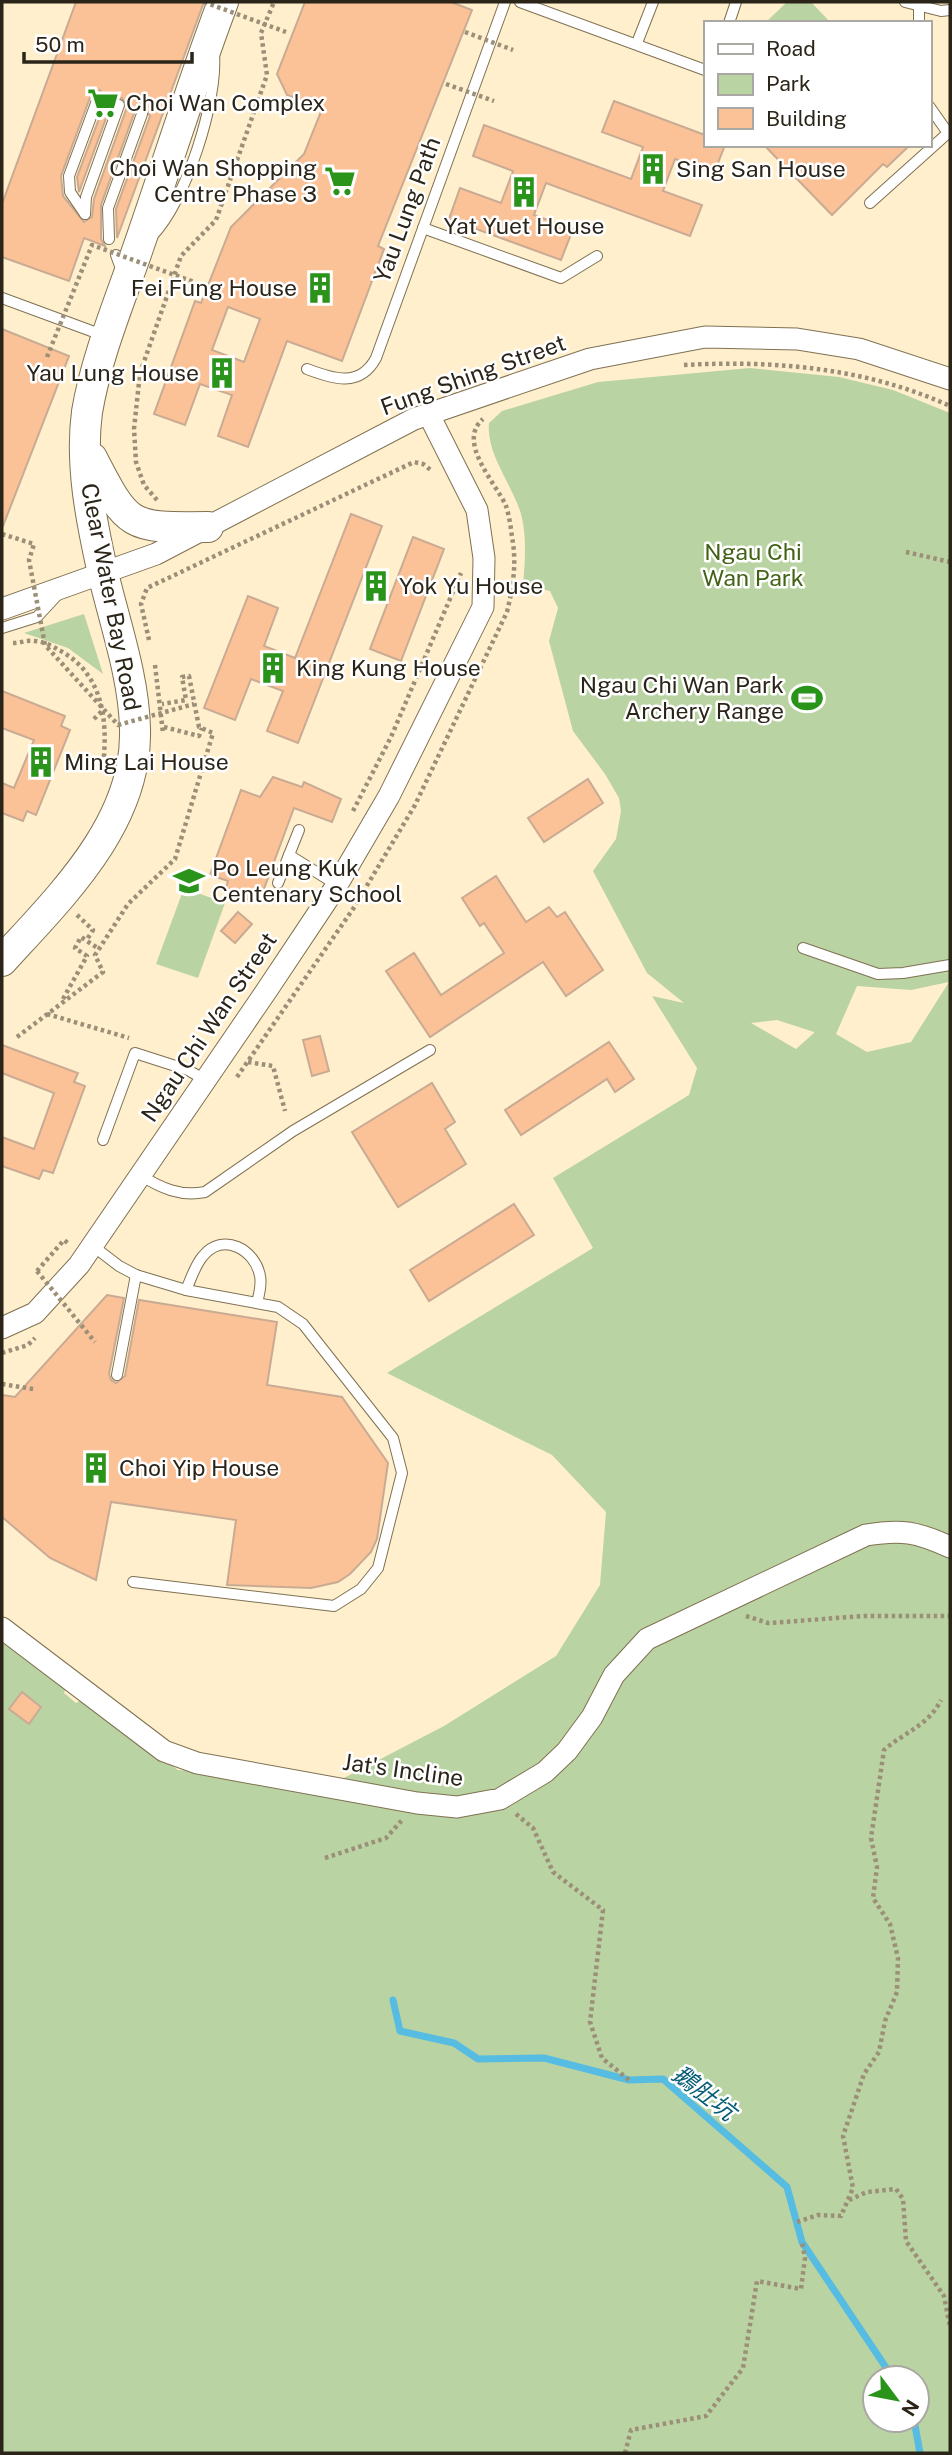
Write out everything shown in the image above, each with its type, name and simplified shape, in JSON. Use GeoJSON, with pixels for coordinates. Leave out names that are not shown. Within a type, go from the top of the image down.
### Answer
{"type":"FeatureCollection","features":[{"type":"Feature","properties":{"kind":"main road","name":"Clear Water Bay Road"},"geometry":{"type":"LineString","coordinates":[[2,961],[74,881],[103,838],[123,797],[134,759],[134,716],[93,528],[85,446],[87,413],[126,283],[126,254],[208,16],[223,2]]}},
{"type":"Feature","properties":{"kind":"main road"},"geometry":{"type":"LineString","coordinates":[[85,446],[113,500],[128,516],[146,525],[208,527]]}},
{"type":"Feature","properties":{"kind":"street","name":"Fung Shing Street"},"geometry":{"type":"LineString","coordinates":[[2,609],[156,554],[414,419],[590,359],[705,337],[797,339],[859,349],[950,379]]}},
{"type":"Feature","properties":{"kind":"street","name":"Ngau Chi Wan Street"},"geometry":{"type":"LineString","coordinates":[[2,1328],[35,1313],[140,1175],[337,885],[389,796],[483,607],[485,558],[477,510],[429,415]]}},
{"type":"Feature","properties":{"kind":"street","name":"Jat's Incline"},"geometry":{"type":"LineString","coordinates":[[2,1628],[164,1751],[197,1763],[417,1803],[457,1807],[500,1799],[545,1772],[568,1751],[592,1717],[614,1675],[647,1639],[866,1535],[891,1531],[918,1533],[950,1546]]}},
{"type":"Feature","properties":{"kind":"lane","name":"Yau Lung Path"},"geometry":{"type":"LineString","coordinates":[[307,369],[347,380],[361,374],[373,364],[505,2]]}},
{"type":"Feature","properties":{"kind":"lane"},"geometry":{"type":"LineString","coordinates":[[520,2],[704,70]]}},
{"type":"Feature","properties":{"kind":"lane"},"geometry":{"type":"LineString","coordinates":[[637,43],[653,2]]}},
{"type":"Feature","properties":{"kind":"lane"},"geometry":{"type":"LineString","coordinates":[[730,21],[736,2]]}},
{"type":"Feature","properties":{"kind":"lane"},"geometry":{"type":"LineString","coordinates":[[905,2],[950,10]]}},
{"type":"Feature","properties":{"kind":"lane"},"geometry":{"type":"LineString","coordinates":[[919,6],[919,21]]}},
{"type":"Feature","properties":{"kind":"lane"},"geometry":{"type":"LineString","coordinates":[[98,97],[69,176],[70,192],[85,214],[86,197],[119,105]]}},
{"type":"Feature","properties":{"kind":"lane"},"geometry":{"type":"LineString","coordinates":[[870,203],[947,133],[931,109]]}},
{"type":"Feature","properties":{"kind":"lane"},"geometry":{"type":"LineString","coordinates":[[109,239],[108,208],[142,114]]}},
{"type":"Feature","properties":{"kind":"lane"},"geometry":{"type":"LineString","coordinates":[[423,228],[561,278],[597,256]]}},
{"type":"Feature","properties":{"kind":"lane"},"geometry":{"type":"LineString","coordinates":[[2,298],[108,337]]}},
{"type":"Feature","properties":{"kind":"lane"},"geometry":{"type":"LineString","coordinates":[[2,628],[37,618],[62,589]]}},
{"type":"Feature","properties":{"kind":"lane"},"geometry":{"type":"LineString","coordinates":[[278,883],[299,830]]}},
{"type":"Feature","properties":{"kind":"lane"},"geometry":{"type":"LineString","coordinates":[[289,855],[337,885]]}},
{"type":"Feature","properties":{"kind":"lane"},"geometry":{"type":"LineString","coordinates":[[803,948],[878,974],[903,973],[950,965]]}},
{"type":"Feature","properties":{"kind":"lane"},"geometry":{"type":"LineString","coordinates":[[140,1175],[173,1192],[190,1195],[205,1192],[293,1131],[430,1050]]}},
{"type":"Feature","properties":{"kind":"lane"},"geometry":{"type":"LineString","coordinates":[[103,1140],[135,1053],[188,1070],[205,1080]]}},
{"type":"Feature","properties":{"kind":"lane"},"geometry":{"type":"LineString","coordinates":[[86,1243],[136,1275],[186,1290],[278,1307],[303,1324],[393,1438],[402,1473],[379,1569],[361,1589],[334,1606],[134,1582]]}},
{"type":"Feature","properties":{"kind":"lane"},"geometry":{"type":"LineString","coordinates":[[186,1290],[202,1256],[219,1244],[230,1243],[247,1253],[256,1264],[261,1285],[257,1303]]}},
{"type":"Feature","properties":{"kind":"lane"},"geometry":{"type":"LineString","coordinates":[[117,1375],[136,1275]]}},
{"type":"Feature","properties":{"kind":"path"},"geometry":{"type":"LineString","coordinates":[[160,502],[144,485],[136,462],[134,429],[140,373],[181,256],[216,220],[221,207],[267,75],[261,33],[274,2]]}},
{"type":"Feature","properties":{"kind":"path"},"geometry":{"type":"LineString","coordinates":[[208,16],[286,32]]}},
{"type":"Feature","properties":{"kind":"path"},"geometry":{"type":"LineString","coordinates":[[465,32],[513,50]]}},
{"type":"Feature","properties":{"kind":"path"},"geometry":{"type":"LineString","coordinates":[[446,84],[494,101]]}},
{"type":"Feature","properties":{"kind":"path"},"geometry":{"type":"LineString","coordinates":[[47,357],[92,245],[194,282]]}},
{"type":"Feature","properties":{"kind":"path"},"geometry":{"type":"LineString","coordinates":[[671,365],[747,362],[809,366],[864,377],[950,406]]}},
{"type":"Feature","properties":{"kind":"path"},"geometry":{"type":"LineString","coordinates":[[480,460],[474,441],[477,424],[492,411]]}},
{"type":"Feature","properties":{"kind":"path"},"geometry":{"type":"LineString","coordinates":[[150,644],[141,604],[147,588],[414,462],[423,464],[435,475]]}},
{"type":"Feature","properties":{"kind":"path"},"geometry":{"type":"LineString","coordinates":[[2,534],[34,544],[29,560],[45,645],[118,726],[194,704]]}},
{"type":"Feature","properties":{"kind":"path"},"geometry":{"type":"LineString","coordinates":[[906,552],[950,562]]}},
{"type":"Feature","properties":{"kind":"path"},"geometry":{"type":"LineString","coordinates":[[350,816],[391,737],[462,567]]}},
{"type":"Feature","properties":{"kind":"path"},"geometry":{"type":"LineString","coordinates":[[2,640],[19,643],[34,640],[52,645],[67,654],[94,678],[103,716],[105,747],[102,775]]}},
{"type":"Feature","properties":{"kind":"path"},"geometry":{"type":"LineString","coordinates":[[153,657],[159,683]]}},
{"type":"Feature","properties":{"kind":"path"},"geometry":{"type":"LineString","coordinates":[[162,704],[186,700],[182,677],[189,676],[202,728],[199,736],[163,727]]}},
{"type":"Feature","properties":{"kind":"path"},"geometry":{"type":"LineString","coordinates":[[94,719],[103,710]]}},
{"type":"Feature","properties":{"kind":"path"},"geometry":{"type":"LineString","coordinates":[[17,1037],[103,972],[94,955],[128,905],[175,859],[213,733],[202,728]]}},
{"type":"Feature","properties":{"kind":"path"},"geometry":{"type":"LineString","coordinates":[[61,1003],[87,956],[75,948],[81,937],[99,948]]}},
{"type":"Feature","properties":{"kind":"path"},"geometry":{"type":"LineString","coordinates":[[47,1014],[134,1040]]}},
{"type":"Feature","properties":{"kind":"path"},"geometry":{"type":"LineString","coordinates":[[247,1062],[273,1066],[285,1111]]}},
{"type":"Feature","properties":{"kind":"path"},"geometry":{"type":"LineString","coordinates":[[70,1251],[86,1243]]}},
{"type":"Feature","properties":{"kind":"path"},"geometry":{"type":"LineString","coordinates":[[37,1271],[95,1342]]}},
{"type":"Feature","properties":{"kind":"path"},"geometry":{"type":"LineString","coordinates":[[2,1384],[33,1389]]}},
{"type":"Feature","properties":{"kind":"path"},"geometry":{"type":"LineString","coordinates":[[714,1605],[768,1623],[865,1616],[950,1616]]}},
{"type":"Feature","properties":{"kind":"path"},"geometry":{"type":"LineString","coordinates":[[797,2222],[818,2215],[841,2216],[853,2188],[843,2136],[864,2074],[878,2052],[885,2021],[897,1992],[898,1958],[890,1924],[873,1898],[877,1867],[871,1838],[884,1750],[904,1733],[932,1719],[941,1700]]}},
{"type":"Feature","properties":{"kind":"path"},"geometry":{"type":"LineString","coordinates":[[500,1799],[533,1828],[553,1872],[603,1910],[590,2022],[602,2058],[628,2080]]}},
{"type":"Feature","properties":{"kind":"path"},"geometry":{"type":"LineString","coordinates":[[325,1858],[386,1838],[417,1803]]}},
{"type":"Feature","properties":{"kind":"path"},"geometry":{"type":"LineString","coordinates":[[848,2200],[867,2192],[895,2189],[903,2199],[906,2241],[944,2296],[950,2327]]}},
{"type":"Feature","properties":{"kind":"path"},"geometry":{"type":"LineString","coordinates":[[625,2453],[631,2430],[706,2416],[743,2368],[757,2281],[801,2289],[805,2258],[802,2242]]}},
{"type":"Feature","properties":{"kind":"green space"},"geometry":{"type":"Polygon","coordinates":[[[787,2],[811,2],[829,21],[767,21],[787,2]]]}},
{"type":"Feature","properties":{"kind":"green space","name":"Ngau Chi Wan Park"},"geometry":{"type":"Polygon","coordinates":[[[750,368],[839,377],[893,390],[950,413],[950,2453],[2,2453],[2,1633],[67,1684],[64,1693],[76,1703],[83,1699],[178,1770],[242,1776],[319,1791],[444,1726],[556,1656],[600,1585],[606,1512],[552,1455],[387,1373],[593,1248],[553,1178],[689,1095],[697,1068],[652,996],[684,1003],[647,973],[593,871],[616,839],[621,811],[619,798],[573,731],[549,641],[558,608],[550,591],[523,585],[523,522],[517,503],[495,458],[489,435],[489,423],[502,411],[598,382],[750,368]],[[949,982],[911,990],[857,986],[836,1034],[867,1052],[911,1042],[949,982]],[[777,1020],[751,1023],[796,1049],[814,1033],[814,1032],[777,1020]]]}},
{"type":"Feature","properties":{"kind":"green space"},"geometry":{"type":"Polygon","coordinates":[[[84,614],[103,674],[68,648],[24,633],[84,614]]]}},
{"type":"Feature","properties":{"kind":"green space"},"geometry":{"type":"Polygon","coordinates":[[[184,888],[225,903],[198,978],[156,964],[184,888]]]}},
{"type":"Feature","properties":{"kind":"building","name":"Choi Wan Complex"},"geometry":{"type":"Polygon","coordinates":[[[76,2],[204,2],[117,238],[116,209],[150,116],[144,106],[135,111],[101,205],[101,239],[105,246],[84,238],[69,281],[2,257],[2,204],[76,2]],[[100,90],[91,95],[61,176],[63,196],[84,222],[92,217],[94,199],[127,107],[122,98],[112,102],[79,192],[77,177],[106,100],[100,90]]]}},
{"type":"Feature","properties":{"kind":"building","name":"Choi Wan Shopping Centre Phase 3"},"geometry":{"type":"Polygon","coordinates":[[[305,2],[451,2],[472,10],[378,246],[384,249],[342,361],[287,341],[248,447],[218,436],[232,395],[200,384],[185,425],[154,414],[195,301],[201,303],[231,227],[304,154],[322,109],[287,95],[277,74],[305,2]],[[228,307],[212,350],[244,362],[260,319],[228,307]]]}},
{"type":"Feature","properties":{"kind":"building"},"geometry":{"type":"Polygon","coordinates":[[[614,101],[704,135],[704,147],[724,147],[714,173],[675,159],[663,191],[702,205],[690,236],[546,183],[534,215],[573,229],[561,260],[449,219],[460,188],[501,203],[513,171],[473,156],[484,125],[631,179],[643,147],[602,132],[614,101]]]}},
{"type":"Feature","properties":{"kind":"building"},"geometry":{"type":"Polygon","coordinates":[[[766,147],[908,147],[887,167],[883,164],[832,215],[766,147]]]}},
{"type":"Feature","properties":{"kind":"building"},"geometry":{"type":"Polygon","coordinates":[[[2,329],[69,356],[3,526],[2,526],[2,329]]]}},
{"type":"Feature","properties":{"kind":"building","name":"King Kung House"},"geometry":{"type":"Polygon","coordinates":[[[351,514],[382,526],[298,743],[267,731],[283,691],[251,679],[235,720],[204,708],[248,596],[278,608],[264,646],[295,658],[351,514]]]}},
{"type":"Feature","properties":{"kind":"building"},"geometry":{"type":"Polygon","coordinates":[[[413,537],[444,549],[401,661],[370,649],[413,537]]]}},
{"type":"Feature","properties":{"kind":"building","name":"Ming Lai House"},"geometry":{"type":"Polygon","coordinates":[[[2,691],[65,716],[61,726],[70,730],[36,815],[27,811],[23,821],[2,813],[2,783],[14,788],[34,740],[2,728],[2,691]]]}},
{"type":"Feature","properties":{"kind":"building"},"geometry":{"type":"Polygon","coordinates":[[[273,777],[302,787],[304,782],[341,799],[332,822],[294,808],[262,894],[258,892],[254,902],[225,891],[228,881],[210,875],[241,790],[260,797],[273,777]]]}},
{"type":"Feature","properties":{"kind":"building"},"geometry":{"type":"Polygon","coordinates":[[[588,779],[603,803],[544,842],[528,818],[588,779]]]}},
{"type":"Feature","properties":{"kind":"building"},"geometry":{"type":"Polygon","coordinates":[[[496,876],[526,922],[549,907],[557,917],[565,912],[603,970],[566,996],[543,962],[430,1037],[386,971],[414,953],[441,995],[504,953],[484,923],[480,926],[462,898],[496,876]]]}},
{"type":"Feature","properties":{"kind":"building"},"geometry":{"type":"Polygon","coordinates":[[[238,912],[252,924],[235,943],[221,931],[238,912]]]}},
{"type":"Feature","properties":{"kind":"building"},"geometry":{"type":"Polygon","coordinates":[[[320,1036],[329,1071],[312,1076],[303,1040],[320,1036]]]}},
{"type":"Feature","properties":{"kind":"building"},"geometry":{"type":"Polygon","coordinates":[[[609,1042],[634,1079],[615,1092],[607,1079],[521,1135],[505,1110],[609,1042]]]}},
{"type":"Feature","properties":{"kind":"building"},"geometry":{"type":"Polygon","coordinates":[[[2,1045],[78,1073],[74,1082],[85,1086],[53,1173],[43,1170],[39,1179],[2,1166],[2,1137],[34,1149],[54,1093],[2,1073],[2,1045]]]}},
{"type":"Feature","properties":{"kind":"building"},"geometry":{"type":"Polygon","coordinates":[[[432,1083],[455,1122],[445,1129],[466,1164],[398,1207],[352,1132],[432,1083]]]}},
{"type":"Feature","properties":{"kind":"building"},"geometry":{"type":"Polygon","coordinates":[[[514,1204],[534,1235],[429,1301],[410,1270],[514,1204]]]}},
{"type":"Feature","properties":{"kind":"building"},"geometry":{"type":"Polygon","coordinates":[[[107,1295],[124,1298],[109,1374],[111,1380],[116,1383],[125,1376],[139,1300],[277,1322],[267,1385],[342,1397],[388,1463],[377,1539],[371,1552],[350,1574],[338,1582],[311,1588],[227,1585],[236,1520],[111,1502],[96,1580],[50,1558],[2,1517],[2,1395],[15,1397],[107,1295]]]}},
{"type":"Feature","properties":{"kind":"building"},"geometry":{"type":"Polygon","coordinates":[[[22,1692],[41,1707],[29,1724],[9,1709],[22,1692]]]}},
{"type":"Feature","properties":{"kind":"waterway","name":"鵝肚坑"},"geometry":{"type":"LineString","coordinates":[[393,2000],[400,2031],[454,2043],[478,2059],[544,2058],[629,2080],[663,2079],[787,2187],[802,2242],[884,2364]]}},
{"type":"Feature","properties":{"kind":"waterway","name":"鵝肚坑"},"geometry":{"type":"LineString","coordinates":[[917,2434],[920,2453]]}},
{"type":"Feature","properties":{"kind":"place","name":"Choi Wan Complex"},"geometry":{"type":"Point","coordinates":[103,103]}},
{"type":"Feature","properties":{"kind":"place","name":"Sing San House"},"geometry":{"type":"Point","coordinates":[653,169]}},
{"type":"Feature","properties":{"kind":"place","name":"Choi Wan Shopping Centre Phase 3"},"geometry":{"type":"Point","coordinates":[340,181]}},
{"type":"Feature","properties":{"kind":"place","name":"Yat Yuet House"},"geometry":{"type":"Point","coordinates":[524,192]}},
{"type":"Feature","properties":{"kind":"place","name":"Fei Fung House"},"geometry":{"type":"Point","coordinates":[320,288]}},
{"type":"Feature","properties":{"kind":"place","name":"Yau Lung House"},"geometry":{"type":"Point","coordinates":[222,373]}},
{"type":"Feature","properties":{"kind":"place","name":"Yok Yu House"},"geometry":{"type":"Point","coordinates":[376,586]}},
{"type":"Feature","properties":{"kind":"place","name":"King Kung House"},"geometry":{"type":"Point","coordinates":[273,668]}},
{"type":"Feature","properties":{"kind":"place","name":"Ngau Chi Wan Park Archery Range"},"geometry":{"type":"Point","coordinates":[807,698]}},
{"type":"Feature","properties":{"kind":"place","name":"Ming Lai House"},"geometry":{"type":"Point","coordinates":[41,762]}},
{"type":"Feature","properties":{"kind":"place","name":"Po Leung Kuk Centenary School"},"geometry":{"type":"Point","coordinates":[189,881]}},
{"type":"Feature","properties":{"kind":"place","name":"Choi Yip House"},"geometry":{"type":"Point","coordinates":[96,1468]}}]}
